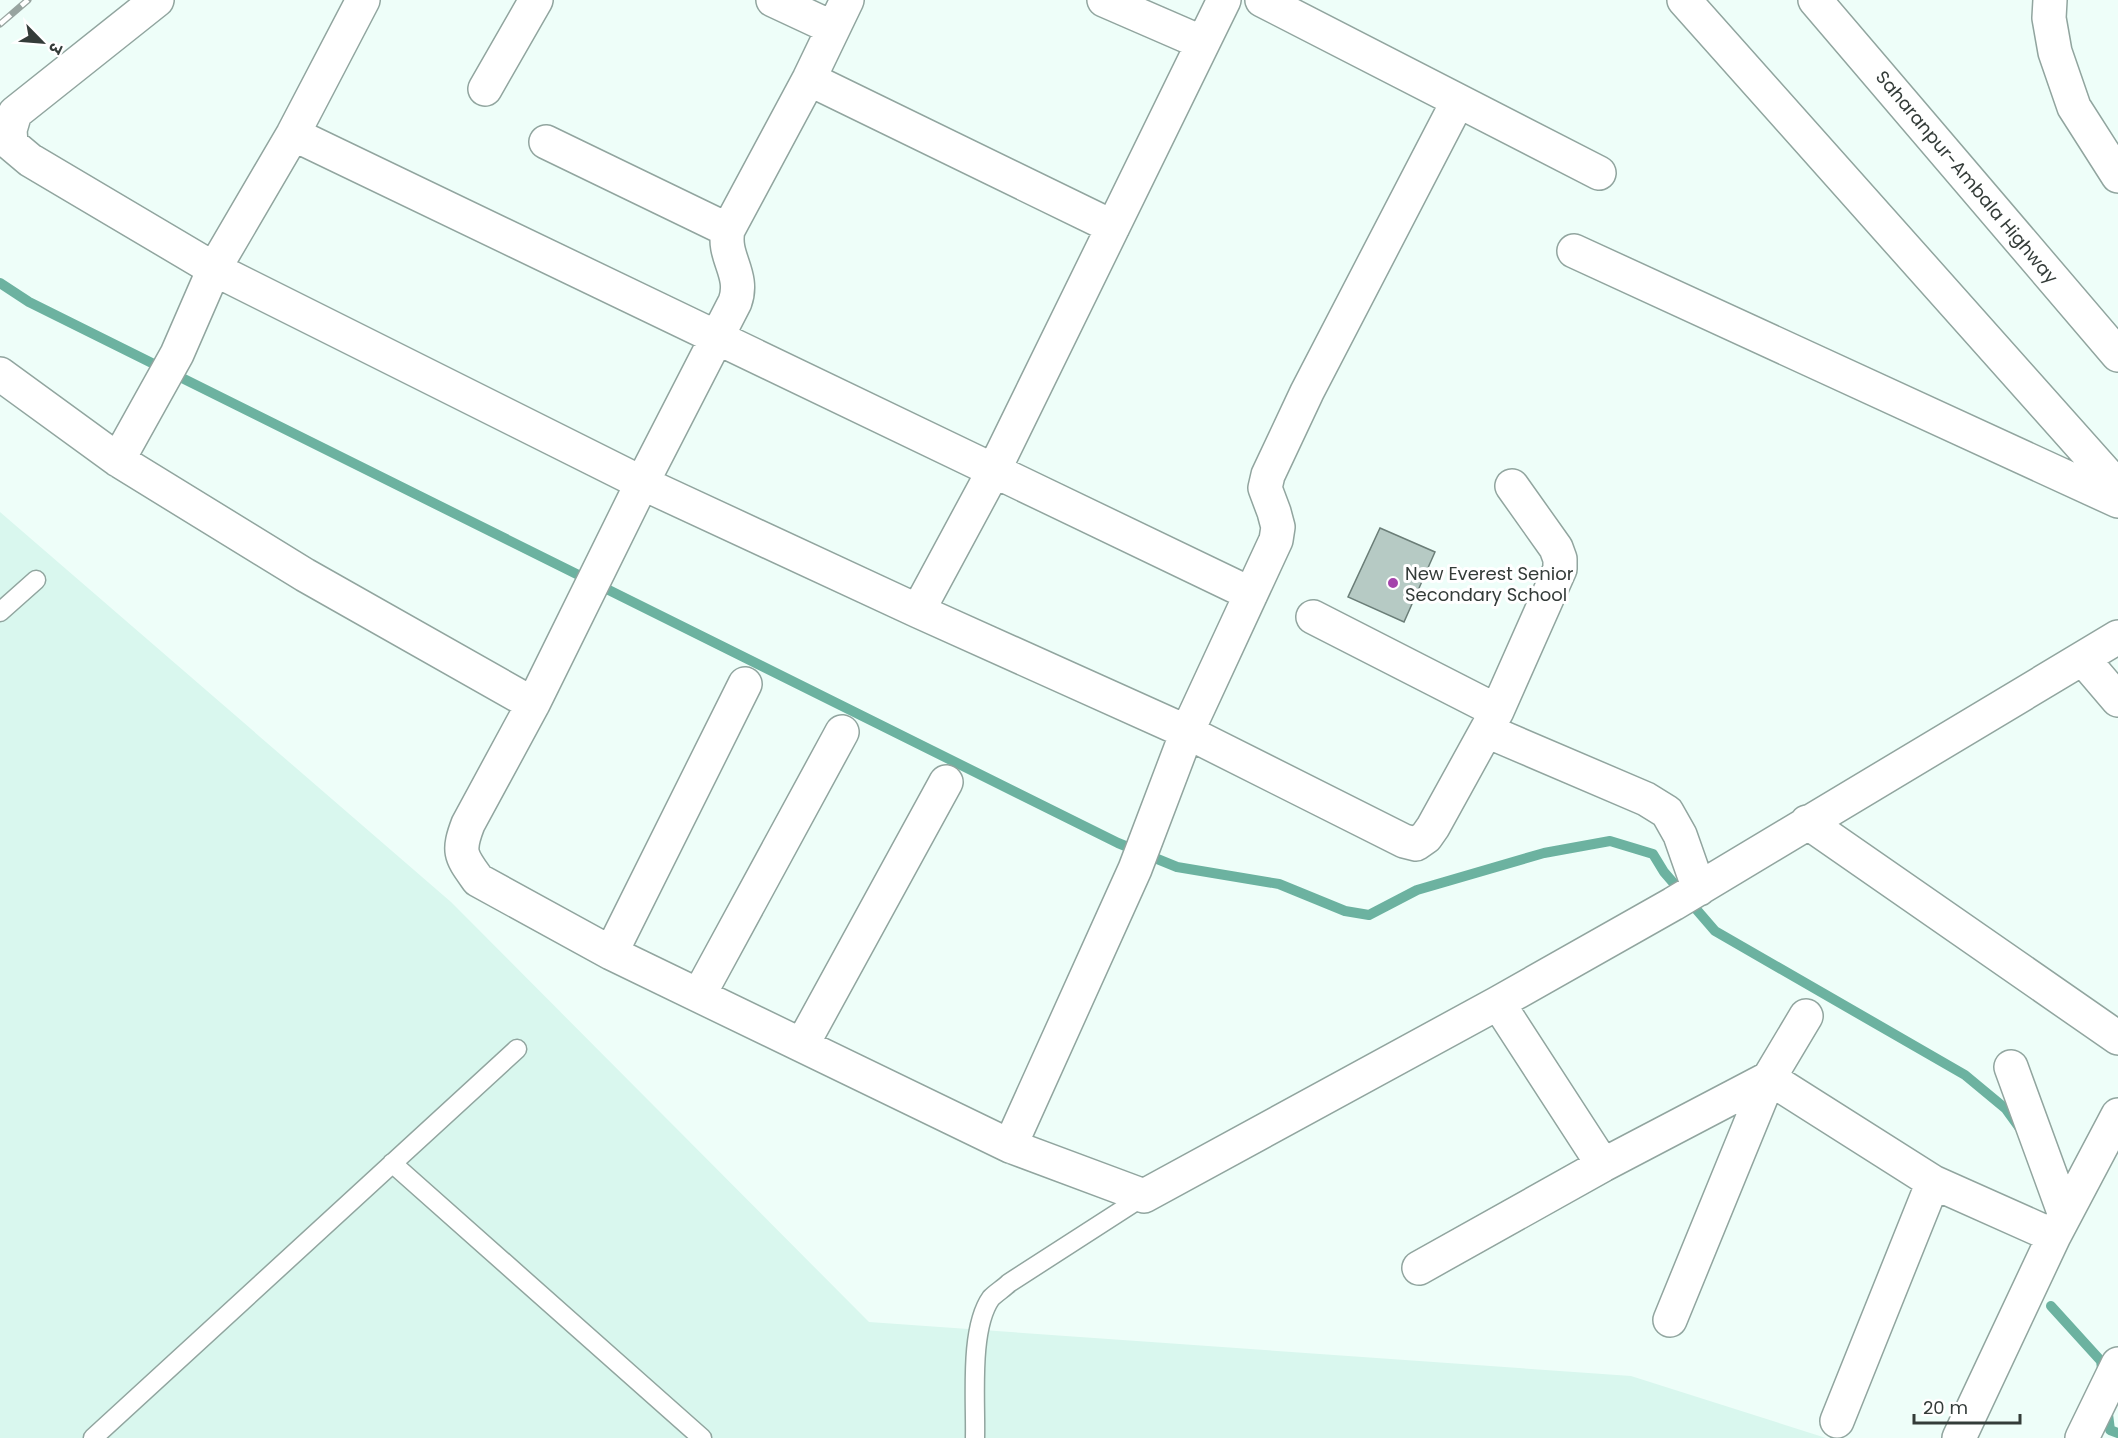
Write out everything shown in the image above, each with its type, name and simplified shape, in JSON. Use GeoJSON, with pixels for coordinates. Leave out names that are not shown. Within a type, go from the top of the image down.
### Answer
{"type":"FeatureCollection","features":[{"type":"Feature","properties":{"kind":"street"},"geometry":{"type":"LineString","coordinates":[[157,0],[15,113],[10,130],[11,144],[30,160],[214,269],[642,483],[1187,732],[1404,841],[1416,844],[1426,837],[1433,827],[1492,721],[1560,569],[1560,559],[1556,548],[1512,486]]}},
{"type":"Feature","properties":{"kind":"street"},"geometry":{"type":"LineString","coordinates":[[118,460],[170,368],[214,269],[293,134],[363,0]]}},
{"type":"Feature","properties":{"kind":"street"},"geometry":{"type":"LineString","coordinates":[[485,89],[536,0]]}},
{"type":"Feature","properties":{"kind":"street"},"geometry":{"type":"LineString","coordinates":[[773,0],[840,14],[809,79],[728,230],[725,240],[727,252],[738,280],[739,291],[735,302],[715,337],[533,704],[468,824],[461,843],[464,860],[478,880],[611,952],[1010,1146],[1144,1196],[1498,1003],[1688,895],[2118,637]]}},
{"type":"Feature","properties":{"kind":"street"},"geometry":{"type":"LineString","coordinates":[[1104,0],[1203,43]]}},
{"type":"Feature","properties":{"kind":"street"},"geometry":{"type":"LineString","coordinates":[[918,611],[994,470],[1224,0]]}},
{"type":"Feature","properties":{"kind":"street"},"geometry":{"type":"LineString","coordinates":[[1262,0],[1599,172]]}},
{"type":"Feature","properties":{"kind":"street"},"geometry":{"type":"LineString","coordinates":[[1683,0],[2118,487]]}},
{"type":"Feature","properties":{"kind":"street","name":"Saharanpur-Ambala Highway"},"geometry":{"type":"LineString","coordinates":[[1815,0],[2118,355]]}},
{"type":"Feature","properties":{"kind":"street"},"geometry":{"type":"LineString","coordinates":[[2050,0],[2049,18],[2055,52],[2074,107],[2118,176]]}},
{"type":"Feature","properties":{"kind":"street"},"geometry":{"type":"LineString","coordinates":[[809,79],[1113,227]]}},
{"type":"Feature","properties":{"kind":"street"},"geometry":{"type":"LineString","coordinates":[[1010,1146],[1135,869],[1187,732],[1276,540],[1278,527],[1265,488],[1268,475],[1307,392],[1458,100]]}},
{"type":"Feature","properties":{"kind":"street"},"geometry":{"type":"LineString","coordinates":[[293,134],[1251,594]]}},
{"type":"Feature","properties":{"kind":"street"},"geometry":{"type":"LineString","coordinates":[[546,142],[728,230]]}},
{"type":"Feature","properties":{"kind":"street"},"geometry":{"type":"LineString","coordinates":[[1574,251],[2118,501]]}},
{"type":"Feature","properties":{"kind":"street"},"geometry":{"type":"LineString","coordinates":[[0,374],[118,460],[305,575],[533,704]]}},
{"type":"Feature","properties":{"kind":"street"},"geometry":{"type":"LineString","coordinates":[[1313,617],[1492,721],[1646,799],[1667,812],[1680,835],[1688,895]]}},
{"type":"Feature","properties":{"kind":"street"},"geometry":{"type":"LineString","coordinates":[[2083,658],[2118,700]]}},
{"type":"Feature","properties":{"kind":"street"},"geometry":{"type":"LineString","coordinates":[[611,952],[745,684]]}},
{"type":"Feature","properties":{"kind":"street"},"geometry":{"type":"LineString","coordinates":[[699,995],[842,732]]}},
{"type":"Feature","properties":{"kind":"street"},"geometry":{"type":"LineString","coordinates":[[802,1046],[946,782]]}},
{"type":"Feature","properties":{"kind":"street"},"geometry":{"type":"LineString","coordinates":[[1807,822],[2118,1038]]}},
{"type":"Feature","properties":{"kind":"street"},"geometry":{"type":"LineString","coordinates":[[1498,1003],[1603,1165]]}},
{"type":"Feature","properties":{"kind":"street"},"geometry":{"type":"LineString","coordinates":[[1670,1320],[1769,1078],[1806,1016]]}},
{"type":"Feature","properties":{"kind":"street"},"geometry":{"type":"LineString","coordinates":[[2011,1067],[2060,1226]]}},
{"type":"Feature","properties":{"kind":"street"},"geometry":{"type":"LineString","coordinates":[[1419,1268],[1603,1165],[1769,1078]]}},
{"type":"Feature","properties":{"kind":"street"},"geometry":{"type":"LineString","coordinates":[[1769,1078],[1933,1182],[2060,1226]]}},
{"type":"Feature","properties":{"kind":"street"},"geometry":{"type":"LineString","coordinates":[[1959,1438],[2060,1226],[2118,1115]]}},
{"type":"Feature","properties":{"kind":"street"},"geometry":{"type":"LineString","coordinates":[[1837,1422],[1933,1182]]}},
{"type":"Feature","properties":{"kind":"street"},"geometry":{"type":"LineString","coordinates":[[2088,1426],[2118,1364]]}},
{"type":"Feature","properties":{"kind":"lane"},"geometry":{"type":"LineString","coordinates":[[0,612],[36,580]]}},
{"type":"Feature","properties":{"kind":"lane"},"geometry":{"type":"LineString","coordinates":[[93,1438],[517,1048]]}},
{"type":"Feature","properties":{"kind":"lane"},"geometry":{"type":"LineString","coordinates":[[393,1163],[702,1438]]}},
{"type":"Feature","properties":{"kind":"lane"},"geometry":{"type":"LineString","coordinates":[[975,1438],[976,1345],[980,1323],[992,1298],[1009,1283],[1144,1196]]}},
{"type":"Feature","properties":{"kind":"shaded area"},"geometry":{"type":"Polygon","coordinates":[[[0,512],[451,902],[869,1322],[1631,1376],[1826,1438],[0,1438],[0,512]]]}},
{"type":"Feature","properties":{"kind":"building"},"geometry":{"type":"Polygon","coordinates":[[[1380,528],[1435,552],[1404,622],[1348,597],[1380,528]]]}},
{"type":"Feature","properties":{"kind":"waterway"},"geometry":{"type":"LineString","coordinates":[[0,283],[29,302],[1118,843],[1177,867],[1279,884],[1345,911],[1369,915],[1417,890],[1544,853],[1610,841],[1653,854],[1664,872],[1715,931],[1965,1075],[2006,1109],[2019,1127]]}},
{"type":"Feature","properties":{"kind":"waterway"},"geometry":{"type":"LineString","coordinates":[[2051,1306],[2101,1361],[2103,1375]]}},
{"type":"Feature","properties":{"kind":"waterway"},"geometry":{"type":"LineString","coordinates":[[2107,1406],[2110,1430],[2118,1433]]}},
{"type":"Feature","properties":{"kind":"railway"},"geometry":{"type":"LineString","coordinates":[[0,24],[28,0]]}},
{"type":"Feature","properties":{"kind":"place","name":"New Everest Senior Secondary School"},"geometry":{"type":"Point","coordinates":[1393,583]}}]}
